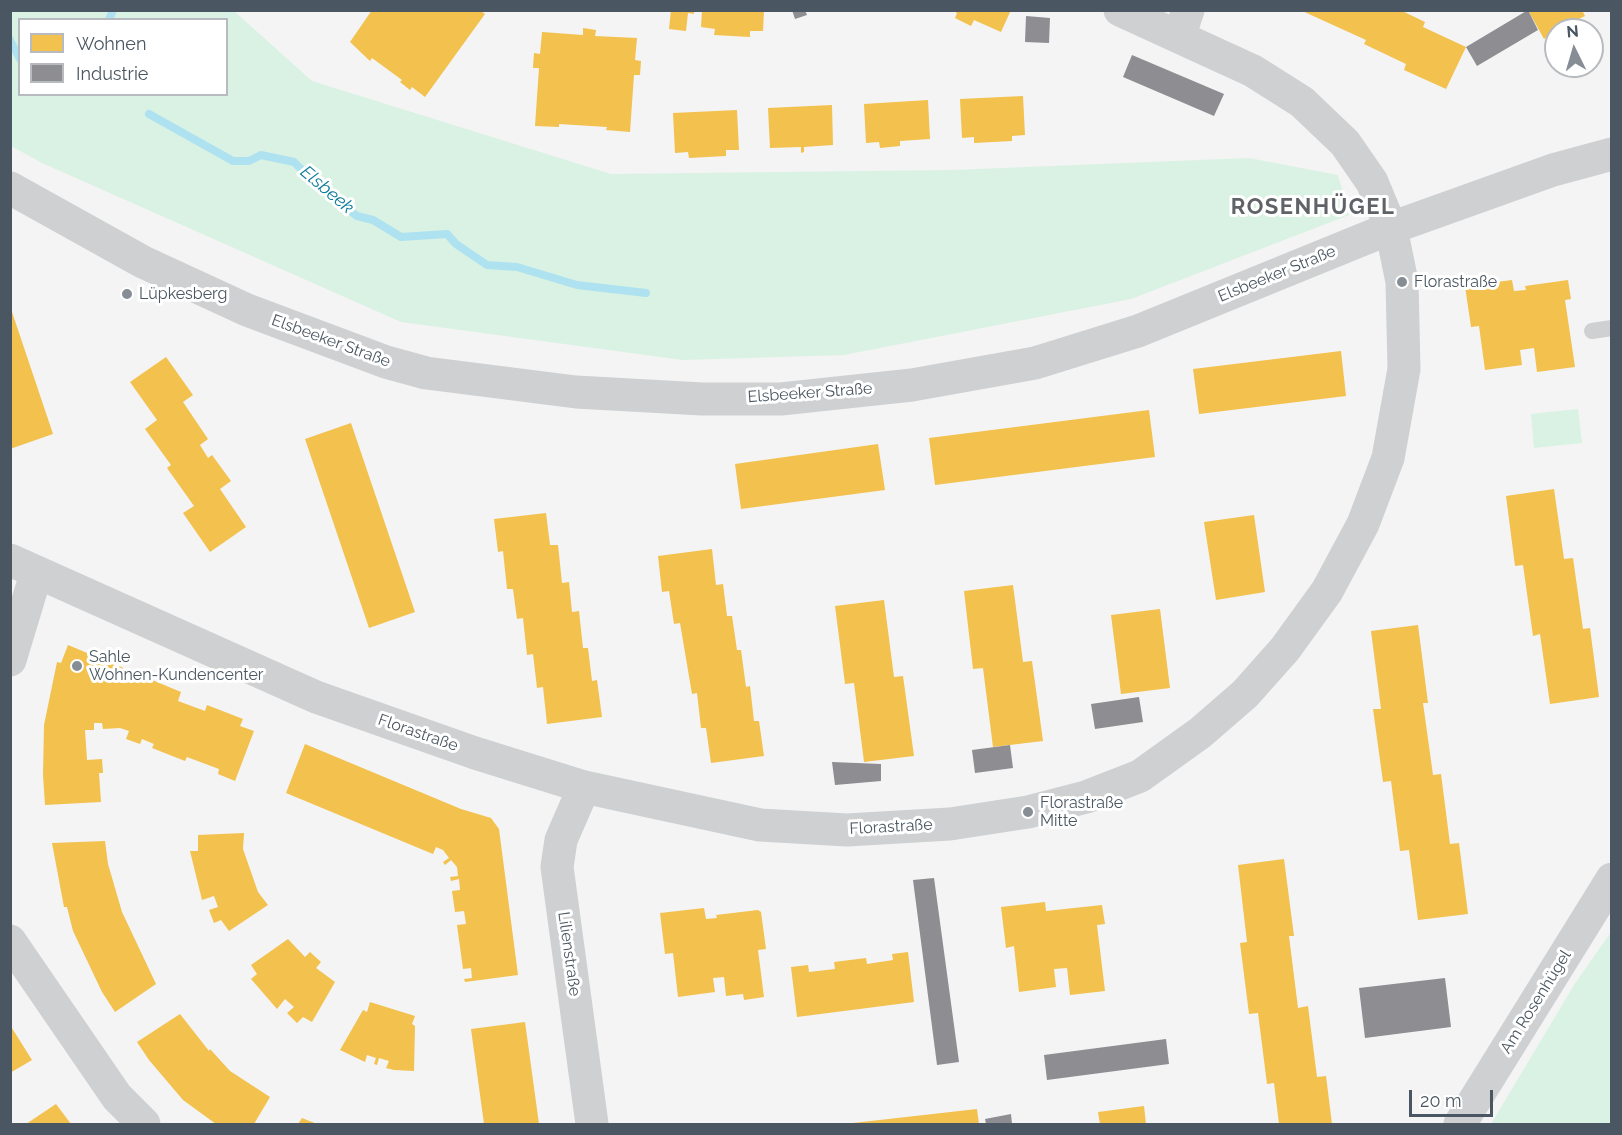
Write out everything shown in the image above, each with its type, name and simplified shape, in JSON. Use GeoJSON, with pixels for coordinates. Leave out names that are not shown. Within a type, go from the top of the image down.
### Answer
{"type":"FeatureCollection","features":[{"type":"Feature","properties":{"kind":"street","name":"Florastraße"},"geometry":{"type":"LineString","coordinates":[[10,660],[23,567],[297,689],[475,753],[584,787],[760,825],[847,830],[938,825],[1028,812],[1086,797],[1140,776],[1200,733],[1245,694],[1285,649],[1327,591],[1363,524],[1388,458],[1404,369],[1402,282],[1391,228],[1372,182],[1346,143],[1302,102],[1183,24],[1120,10]]}},
{"type":"Feature","properties":{"kind":"street","name":"Elsbeeker Straße"},"geometry":{"type":"LineString","coordinates":[[10,188],[143,262],[247,310],[386,362],[426,373],[576,392],[702,399],[781,399],[912,385],[1035,363],[1138,331],[1391,228],[1553,170],[1611,154]]}},
{"type":"Feature","properties":{"kind":"street","name":"Lilienstraße"},"geometry":{"type":"LineString","coordinates":[[584,787],[561,840],[557,867],[592,1125]]}},
{"type":"Feature","properties":{"kind":"street","name":"Am Rosenhügel"},"geometry":{"type":"LineString","coordinates":[[1460,1125],[1611,879]]}},
{"type":"Feature","properties":{"kind":"street"},"geometry":{"type":"LineString","coordinates":[[10,941],[117,1097],[144,1125]]}},
{"type":"Feature","properties":{"kind":"lane"},"geometry":{"type":"LineString","coordinates":[[1592,331],[1611,328]]}},
{"type":"Feature","properties":{"kind":"green space"},"geometry":{"type":"Polygon","coordinates":[[[10,11],[234,11],[312,81],[611,174],[952,170],[1249,158],[1338,175],[1349,215],[1131,299],[844,355],[683,360],[401,322],[42,163],[11,146],[10,11]]]}},
{"type":"Feature","properties":{"kind":"green space"},"geometry":{"type":"Polygon","coordinates":[[[1578,409],[1582,443],[1534,448],[1531,414],[1578,409]]]}},
{"type":"Feature","properties":{"kind":"green space"},"geometry":{"type":"Polygon","coordinates":[[[1611,932],[1611,1124],[1491,1124],[1574,985],[1611,932]]]}},
{"type":"Feature","properties":{"kind":"building: Wohnen"},"geometry":{"type":"Polygon","coordinates":[[[372,10],[480,10],[485,14],[425,97],[412,87],[410,90],[400,82],[402,80],[372,58],[370,61],[350,42],[372,10]]]}},
{"type":"Feature","properties":{"kind":"building: Wohnen"},"geometry":{"type":"Polygon","coordinates":[[[671,10],[694,10],[694,14],[688,13],[686,31],[669,29],[671,10]]]}},
{"type":"Feature","properties":{"kind":"building: Wohnen"},"geometry":{"type":"Polygon","coordinates":[[[702,10],[764,10],[763,31],[750,31],[750,37],[714,35],[715,29],[701,27],[702,10]]]}},
{"type":"Feature","properties":{"kind":"building: Wohnen"},"geometry":{"type":"Polygon","coordinates":[[[952,10],[1011,10],[1001,32],[974,20],[971,26],[955,18],[957,13],[952,10]]]}},
{"type":"Feature","properties":{"kind":"building: Wohnen"},"geometry":{"type":"Polygon","coordinates":[[[1300,10],[1400,10],[1425,22],[1423,27],[1466,47],[1446,89],[1404,70],[1406,64],[1364,44],[1366,40],[1300,10]]]}},
{"type":"Feature","properties":{"kind":"building: Wohnen"},"geometry":{"type":"Polygon","coordinates":[[[1528,10],[1585,10],[1583,12],[1585,16],[1581,18],[1544,18],[1544,39],[1528,10]]]}},
{"type":"Feature","properties":{"kind":"building: Wohnen"},"geometry":{"type":"Polygon","coordinates":[[[583,28],[596,30],[595,36],[637,38],[635,60],[641,61],[640,75],[634,75],[630,132],[606,130],[607,127],[559,124],[559,127],[535,126],[539,68],[533,68],[534,53],[540,54],[542,32],[583,35],[583,28]]]}},
{"type":"Feature","properties":{"kind":"building: Wohnen"},"geometry":{"type":"Polygon","coordinates":[[[1023,96],[1025,135],[1012,136],[1012,141],[974,143],[974,137],[962,138],[960,99],[1023,96]]]}},
{"type":"Feature","properties":{"kind":"building: Wohnen"},"geometry":{"type":"Polygon","coordinates":[[[928,100],[930,139],[900,141],[900,146],[880,148],[879,142],[866,143],[864,104],[928,100]]]}},
{"type":"Feature","properties":{"kind":"building: Wohnen"},"geometry":{"type":"Polygon","coordinates":[[[832,105],[833,145],[804,147],[804,152],[801,153],[801,147],[770,148],[768,108],[832,105]]]}},
{"type":"Feature","properties":{"kind":"building: Wohnen"},"geometry":{"type":"Polygon","coordinates":[[[737,110],[739,150],[726,150],[726,156],[689,158],[688,152],[675,153],[673,113],[737,110]]]}},
{"type":"Feature","properties":{"kind":"building: Wohnen"},"geometry":{"type":"Polygon","coordinates":[[[1512,280],[1514,291],[1526,290],[1525,286],[1568,280],[1571,299],[1565,300],[1575,367],[1537,372],[1534,348],[1520,350],[1522,365],[1485,370],[1479,326],[1471,327],[1465,286],[1512,280]]]}},
{"type":"Feature","properties":{"kind":"building: Wohnen"},"geometry":{"type":"Polygon","coordinates":[[[10,306],[53,434],[10,449],[10,306]]]}},
{"type":"Feature","properties":{"kind":"building: Wohnen"},"geometry":{"type":"Polygon","coordinates":[[[1341,351],[1346,396],[1199,414],[1193,369],[1341,351]]]}},
{"type":"Feature","properties":{"kind":"building: Wohnen"},"geometry":{"type":"Polygon","coordinates":[[[166,357],[193,395],[183,402],[208,439],[200,445],[208,458],[212,455],[231,481],[220,489],[246,527],[210,552],[183,513],[194,506],[167,468],[171,465],[145,429],[157,420],[130,382],[166,357]]]}},
{"type":"Feature","properties":{"kind":"building: Wohnen"},"geometry":{"type":"Polygon","coordinates":[[[1149,410],[1155,457],[935,485],[929,438],[1149,410]]]}},
{"type":"Feature","properties":{"kind":"building: Wohnen"},"geometry":{"type":"Polygon","coordinates":[[[351,423],[415,612],[369,628],[305,439],[351,423]]]}},
{"type":"Feature","properties":{"kind":"building: Wohnen"},"geometry":{"type":"Polygon","coordinates":[[[878,444],[885,490],[741,509],[735,464],[878,444]]]}},
{"type":"Feature","properties":{"kind":"building: Wohnen"},"geometry":{"type":"Polygon","coordinates":[[[1554,489],[1564,559],[1573,558],[1583,629],[1590,628],[1599,697],[1550,704],[1540,634],[1533,636],[1523,565],[1515,566],[1506,496],[1554,489]]]}},
{"type":"Feature","properties":{"kind":"building: Wohnen"},"geometry":{"type":"Polygon","coordinates":[[[546,513],[550,545],[558,545],[562,583],[569,582],[572,612],[579,611],[583,648],[588,648],[592,681],[597,680],[602,717],[547,724],[543,687],[537,688],[533,654],[527,655],[523,618],[517,619],[513,589],[507,589],[503,551],[498,552],[494,519],[546,513]]]}},
{"type":"Feature","properties":{"kind":"building: Wohnen"},"geometry":{"type":"Polygon","coordinates":[[[1254,515],[1265,592],[1216,600],[1204,522],[1254,515]]]}},
{"type":"Feature","properties":{"kind":"building: Wohnen"},"geometry":{"type":"Polygon","coordinates":[[[712,549],[716,585],[723,584],[727,616],[732,616],[737,650],[741,650],[746,687],[750,686],[754,721],[759,721],[764,756],[711,763],[706,728],[701,728],[697,693],[692,694],[680,623],[674,624],[669,591],[662,592],[658,556],[712,549]]]}},
{"type":"Feature","properties":{"kind":"building: Wohnen"},"geometry":{"type":"Polygon","coordinates":[[[1013,585],[1023,662],[1032,661],[1043,741],[993,747],[983,668],[973,669],[964,591],[1013,585]]]}},
{"type":"Feature","properties":{"kind":"building: Wohnen"},"geometry":{"type":"Polygon","coordinates":[[[884,600],[894,677],[903,676],[914,756],[864,762],[854,683],[845,684],[835,606],[884,600]]]}},
{"type":"Feature","properties":{"kind":"building: Wohnen"},"geometry":{"type":"Polygon","coordinates":[[[1160,609],[1170,688],[1121,694],[1111,615],[1160,609]]]}},
{"type":"Feature","properties":{"kind":"building: Wohnen"},"geometry":{"type":"Polygon","coordinates":[[[1418,625],[1428,703],[1423,703],[1433,775],[1441,774],[1450,844],[1459,843],[1468,914],[1418,920],[1409,850],[1400,851],[1391,781],[1383,782],[1373,709],[1381,709],[1371,631],[1418,625]]]}},
{"type":"Feature","properties":{"kind":"building: Wohnen"},"geometry":{"type":"Polygon","coordinates":[[[68,645],[181,692],[178,701],[205,711],[207,705],[243,719],[240,726],[254,731],[235,781],[218,774],[219,769],[187,757],[185,761],[152,748],[154,744],[142,739],[140,744],[126,739],[129,731],[120,728],[103,729],[102,723],[94,723],[94,730],[85,730],[87,760],[102,759],[103,773],[99,773],[101,802],[45,805],[44,725],[57,662],[61,663],[68,645]]]}},
{"type":"Feature","properties":{"kind":"building: Wohnen"},"geometry":{"type":"Polygon","coordinates":[[[305,744],[461,809],[491,818],[499,829],[518,975],[465,982],[464,979],[472,978],[471,968],[463,969],[457,925],[466,924],[464,911],[455,912],[452,891],[460,890],[459,879],[451,881],[450,877],[458,876],[457,867],[451,860],[445,865],[443,862],[449,858],[443,850],[436,847],[433,854],[286,793],[305,744]]]}},
{"type":"Feature","properties":{"kind":"building: Wohnen"},"geometry":{"type":"Polygon","coordinates":[[[244,833],[243,849],[258,892],[268,905],[229,931],[221,920],[214,923],[209,910],[218,907],[214,896],[202,900],[190,851],[198,851],[198,835],[244,833]]]}},
{"type":"Feature","properties":{"kind":"building: Wohnen"},"geometry":{"type":"Polygon","coordinates":[[[105,841],[108,864],[122,912],[156,984],[115,1012],[102,992],[73,931],[67,907],[64,907],[52,843],[105,841]]]}},
{"type":"Feature","properties":{"kind":"building: Wohnen"},"geometry":{"type":"Polygon","coordinates":[[[1284,859],[1294,936],[1289,936],[1298,1008],[1308,1006],[1317,1077],[1326,1076],[1332,1124],[1279,1124],[1274,1083],[1267,1084],[1258,1013],[1249,1014],[1240,943],[1247,942],[1238,865],[1284,859]]]}},
{"type":"Feature","properties":{"kind":"building: Wohnen"},"geometry":{"type":"Polygon","coordinates":[[[1045,902],[1046,911],[1102,905],[1105,924],[1097,925],[1105,991],[1070,995],[1067,968],[1054,969],[1056,987],[1019,992],[1014,946],[1006,948],[1001,907],[1045,902]]]}},
{"type":"Feature","properties":{"kind":"building: Wohnen"},"geometry":{"type":"Polygon","coordinates":[[[704,908],[706,919],[717,918],[716,915],[758,910],[761,912],[766,949],[758,950],[764,997],[744,1000],[743,994],[726,996],[724,977],[713,978],[715,992],[678,997],[673,953],[665,954],[660,913],[704,908]]]}},
{"type":"Feature","properties":{"kind":"building: Wohnen"},"geometry":{"type":"Polygon","coordinates":[[[288,939],[305,957],[310,952],[321,962],[316,968],[335,982],[312,1022],[303,1017],[297,1023],[287,1013],[294,1007],[285,999],[277,1009],[251,979],[257,974],[251,965],[288,939]]]}},
{"type":"Feature","properties":{"kind":"building: Wohnen"},"geometry":{"type":"Polygon","coordinates":[[[908,952],[914,1002],[797,1017],[791,967],[808,965],[809,972],[835,969],[834,962],[866,958],[867,964],[893,960],[892,954],[908,952]]]}},
{"type":"Feature","properties":{"kind":"building: Wohnen"},"geometry":{"type":"Polygon","coordinates":[[[370,1002],[415,1016],[412,1024],[415,1026],[414,1071],[386,1068],[389,1061],[379,1058],[377,1065],[374,1064],[376,1058],[367,1055],[365,1062],[340,1050],[363,1010],[367,1012],[370,1002]]]}},
{"type":"Feature","properties":{"kind":"building: Wohnen"},"geometry":{"type":"Polygon","coordinates":[[[180,1014],[209,1051],[210,1049],[230,1071],[270,1097],[254,1124],[216,1124],[183,1100],[149,1060],[137,1042],[180,1014]]]}},
{"type":"Feature","properties":{"kind":"building: Wohnen"},"geometry":{"type":"Polygon","coordinates":[[[525,1022],[539,1124],[484,1124],[471,1029],[525,1022]]]}},
{"type":"Feature","properties":{"kind":"building: Wohnen"},"geometry":{"type":"Polygon","coordinates":[[[10,1025],[32,1060],[10,1073],[10,1025]]]}},
{"type":"Feature","properties":{"kind":"building: Wohnen"},"geometry":{"type":"Polygon","coordinates":[[[56,1104],[71,1124],[26,1124],[56,1104]]]}},
{"type":"Feature","properties":{"kind":"building: Wohnen"},"geometry":{"type":"Polygon","coordinates":[[[1144,1106],[1146,1124],[1100,1124],[1098,1112],[1144,1106]]]}},
{"type":"Feature","properties":{"kind":"building: Wohnen"},"geometry":{"type":"Polygon","coordinates":[[[977,1109],[979,1124],[853,1124],[853,1123],[977,1109]]]}},
{"type":"Feature","properties":{"kind":"building: Wohnen"},"geometry":{"type":"Polygon","coordinates":[[[302,1118],[317,1124],[298,1124],[302,1118]]]}},
{"type":"Feature","properties":{"kind":"building: Industrie"},"geometry":{"type":"Polygon","coordinates":[[[792,10],[805,10],[807,15],[795,19],[792,10]]]}},
{"type":"Feature","properties":{"kind":"building: Industrie"},"geometry":{"type":"Polygon","coordinates":[[[1528,10],[1538,30],[1477,66],[1466,47],[1528,10]]]}},
{"type":"Feature","properties":{"kind":"building: Industrie"},"geometry":{"type":"Polygon","coordinates":[[[1026,16],[1050,18],[1049,43],[1025,42],[1026,16]]]}},
{"type":"Feature","properties":{"kind":"building: Industrie"},"geometry":{"type":"Polygon","coordinates":[[[1132,55],[1224,94],[1214,116],[1123,77],[1132,55]]]}},
{"type":"Feature","properties":{"kind":"building: Industrie"},"geometry":{"type":"Polygon","coordinates":[[[1139,697],[1143,722],[1095,729],[1091,704],[1139,697]]]}},
{"type":"Feature","properties":{"kind":"building: Industrie"},"geometry":{"type":"Polygon","coordinates":[[[1010,745],[1013,768],[975,773],[972,750],[1010,745]]]}},
{"type":"Feature","properties":{"kind":"building: Industrie"},"geometry":{"type":"Polygon","coordinates":[[[832,762],[881,764],[881,781],[835,785],[832,762]]]}},
{"type":"Feature","properties":{"kind":"building: Industrie"},"geometry":{"type":"Polygon","coordinates":[[[934,878],[959,1062],[937,1065],[913,880],[934,878]]]}},
{"type":"Feature","properties":{"kind":"building: Industrie"},"geometry":{"type":"Polygon","coordinates":[[[1445,978],[1451,1027],[1365,1038],[1359,988],[1445,978]]]}},
{"type":"Feature","properties":{"kind":"building: Industrie"},"geometry":{"type":"Polygon","coordinates":[[[1166,1039],[1169,1064],[1047,1080],[1044,1055],[1166,1039]]]}},
{"type":"Feature","properties":{"kind":"building: Industrie"},"geometry":{"type":"Polygon","coordinates":[[[1011,1114],[1012,1124],[986,1124],[985,1119],[1011,1114]]]}},
{"type":"Feature","properties":{"kind":"waterway"},"geometry":{"type":"LineString","coordinates":[[110,18],[113,10]]}},
{"type":"Feature","properties":{"kind":"waterway","name":"Elsbeek"},"geometry":{"type":"LineString","coordinates":[[10,40],[18,55]]}},
{"type":"Feature","properties":{"kind":"waterway","name":"Elsbeek"},"geometry":{"type":"LineString","coordinates":[[149,114],[233,161],[249,161],[261,155],[294,162],[319,187],[357,216],[373,220],[401,237],[447,234],[456,244],[487,265],[517,267],[577,285],[646,293]]}},
{"type":"Feature","properties":{"kind":"place","name":"Florastraße"},"geometry":{"type":"Point","coordinates":[1402,282]}},
{"type":"Feature","properties":{"kind":"place","name":"Lüpkesberg"},"geometry":{"type":"Point","coordinates":[127,294]}},
{"type":"Feature","properties":{"kind":"place","name":"Sahle Wohnen-Kundencenter"},"geometry":{"type":"Point","coordinates":[77,666]}},
{"type":"Feature","properties":{"kind":"place","name":"Florastraße Mitte"},"geometry":{"type":"Point","coordinates":[1028,812]}},
{"type":"Feature","properties":{"kind":"district","name":"ROSENHÜGEL"},"geometry":{"type":"Point","coordinates":[1313,207]}}]}
